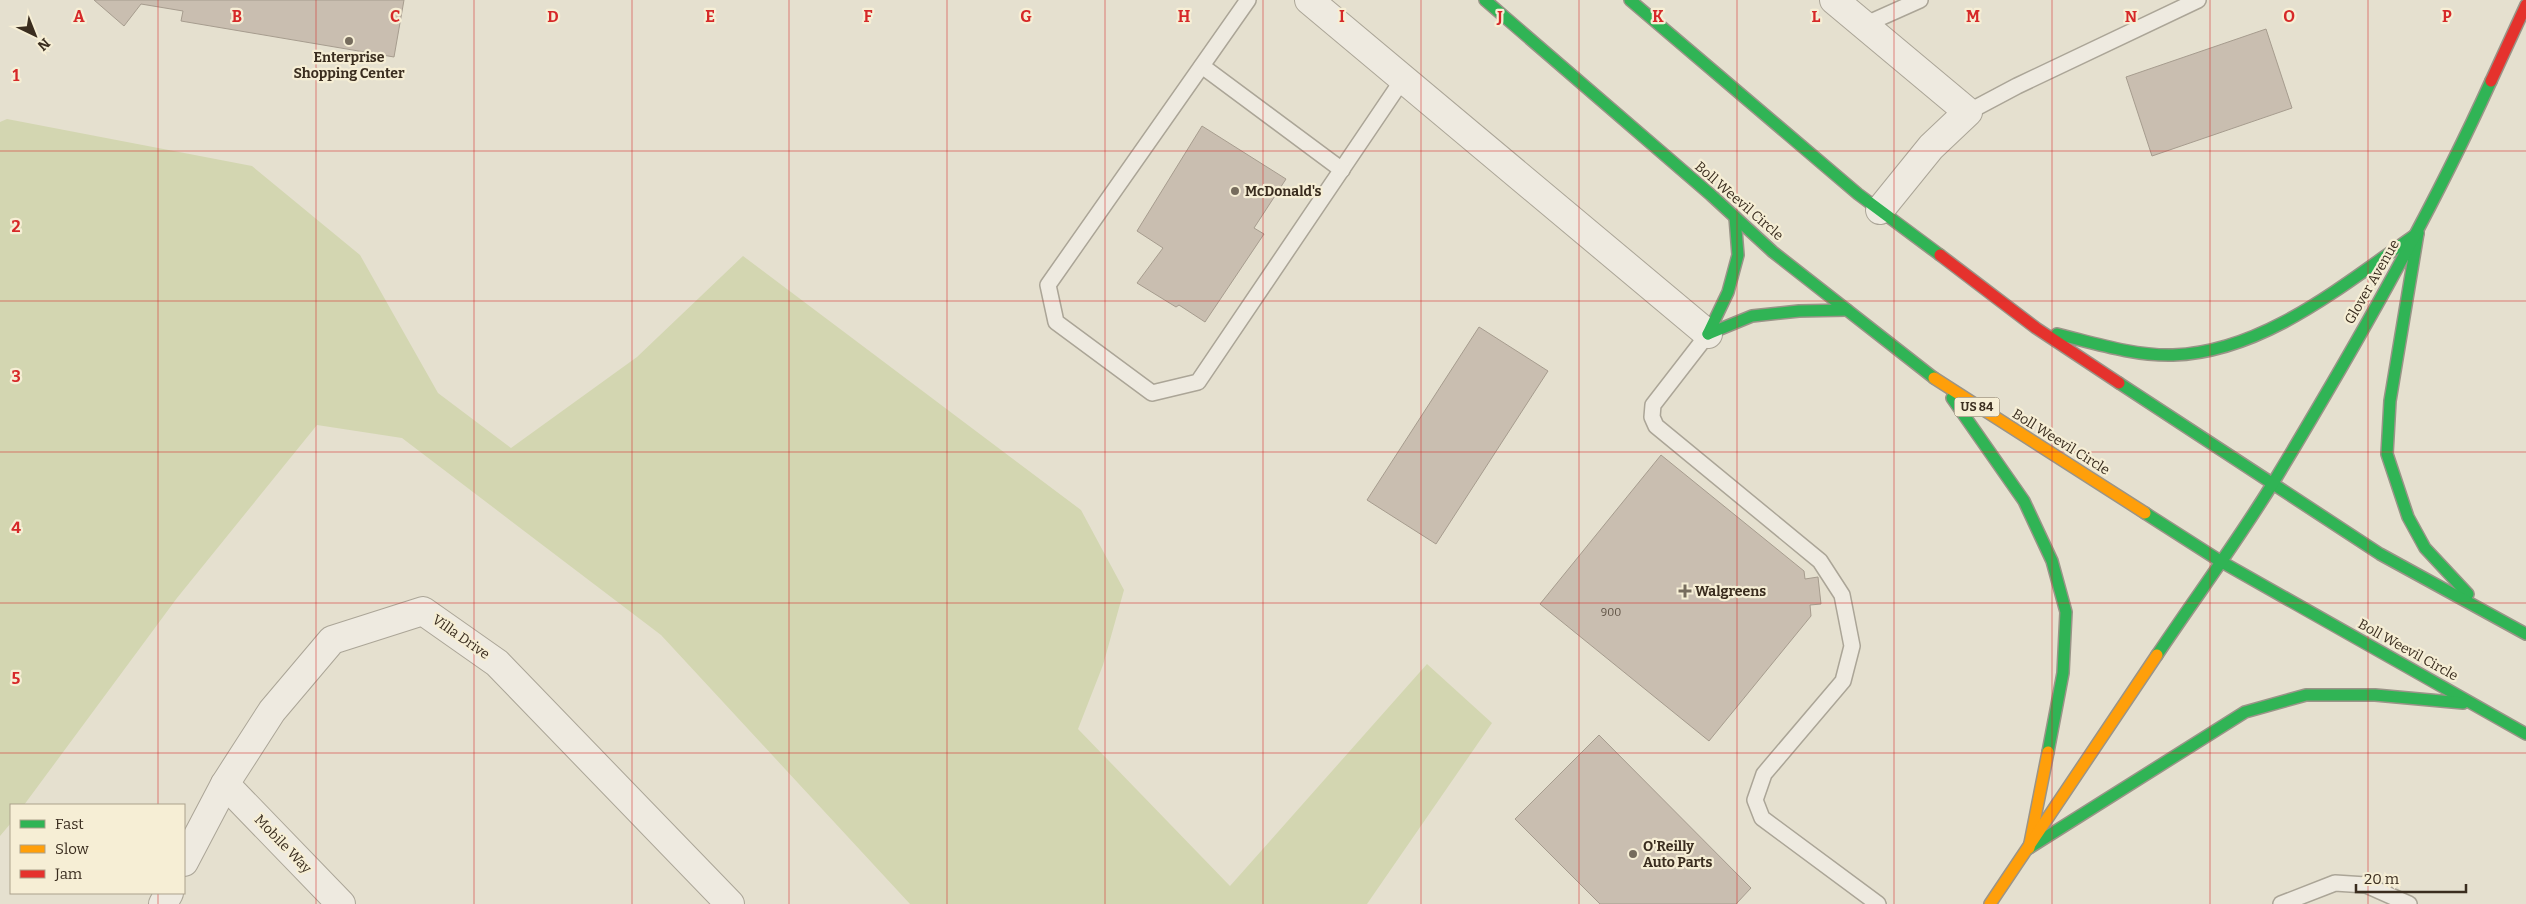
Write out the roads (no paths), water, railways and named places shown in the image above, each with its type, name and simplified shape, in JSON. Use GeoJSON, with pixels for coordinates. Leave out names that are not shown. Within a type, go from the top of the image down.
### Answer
{"type":"FeatureCollection","features":[{"type":"Feature","properties":{"kind":"main road","name":"Boll Weevil Circle"},"geometry":{"type":"LineString","coordinates":[[1484,0],[1774,252],[1944,386],[2220,561],[2526,734]]}},
{"type":"Feature","properties":{"kind":"main road"},"geometry":{"type":"LineString","coordinates":[[1630,0],[1880,210],[2036,328],[2380,554],[2526,634]]}},
{"type":"Feature","properties":{"kind":"main road","name":"Glover Avenue"},"geometry":{"type":"LineString","coordinates":[[1990,904],[2272,484],[2418,233],[2453,166],[2526,5]]}},
{"type":"Feature","properties":{"kind":"main road"},"geometry":{"type":"LineString","coordinates":[[1708,334],[1728,292],[1738,256],[1735,217]]}},
{"type":"Feature","properties":{"kind":"main road"},"geometry":{"type":"LineString","coordinates":[[2036,328],[2125,351],[2174,355],[2221,348],[2289,319],[2418,233]]}},
{"type":"Feature","properties":{"kind":"main road"},"geometry":{"type":"LineString","coordinates":[[2418,233],[2390,401],[2387,454],[2408,517],[2425,548],[2484,612]]}},
{"type":"Feature","properties":{"kind":"main road"},"geometry":{"type":"LineString","coordinates":[[1708,334],[1752,316],[1799,311],[1847,310]]}},
{"type":"Feature","properties":{"kind":"main road"},"geometry":{"type":"LineString","coordinates":[[1944,386],[2024,501],[2052,561],[2066,612],[2063,674],[2029,848]]}},
{"type":"Feature","properties":{"kind":"main road"},"geometry":{"type":"LineString","coordinates":[[2029,848],[2245,712],[2306,695],[2375,695],[2472,703]]}},
{"type":"Feature","properties":{"kind":"street"},"geometry":{"type":"LineString","coordinates":[[1309,0],[1708,334]]}},
{"type":"Feature","properties":{"kind":"street"},"geometry":{"type":"LineString","coordinates":[[1834,0],[1968,112],[1930,147],[1880,210]]}},
{"type":"Feature","properties":{"kind":"street","name":"Villa Drive"},"geometry":{"type":"LineString","coordinates":[[185,860],[225,784],[272,711],[332,640],[423,610],[497,663],[730,904]]}},
{"type":"Feature","properties":{"kind":"street","name":"Mobile Way"},"geometry":{"type":"LineString","coordinates":[[225,784],[341,904]]}},
{"type":"Feature","properties":{"kind":"lane"},"geometry":{"type":"LineString","coordinates":[[1248,0],[1048,285],[1056,322],[1152,393],[1198,382],[1403,79]]}},
{"type":"Feature","properties":{"kind":"lane"},"geometry":{"type":"LineString","coordinates":[[1864,25],[1918,0]]}},
{"type":"Feature","properties":{"kind":"lane"},"geometry":{"type":"LineString","coordinates":[[1968,112],[2016,86],[2198,0]]}},
{"type":"Feature","properties":{"kind":"lane"},"geometry":{"type":"LineString","coordinates":[[1202,66],[1342,170]]}},
{"type":"Feature","properties":{"kind":"lane"},"geometry":{"type":"LineString","coordinates":[[1708,334],[1653,405],[1652,417],[1656,426],[1820,561],[1842,595],[1852,646],[1843,681],[1764,774],[1755,800],[1762,818],[1878,904]]}},
{"type":"Feature","properties":{"kind":"lane"},"geometry":{"type":"LineString","coordinates":[[2281,904],[2335,883],[2366,885],[2409,904]]}},
{"type":"Feature","properties":{"kind":"place","name":"Enterprise Shopping Center"},"geometry":{"type":"Point","coordinates":[349,41]}},
{"type":"Feature","properties":{"kind":"place","name":"McDonald's"},"geometry":{"type":"Point","coordinates":[1235,191]}},
{"type":"Feature","properties":{"kind":"place","name":"Walgreens"},"geometry":{"type":"Point","coordinates":[1685,591]}},
{"type":"Feature","properties":{"kind":"place","name":"O'Reilly Auto Parts"},"geometry":{"type":"Point","coordinates":[1633,854]}}]}
